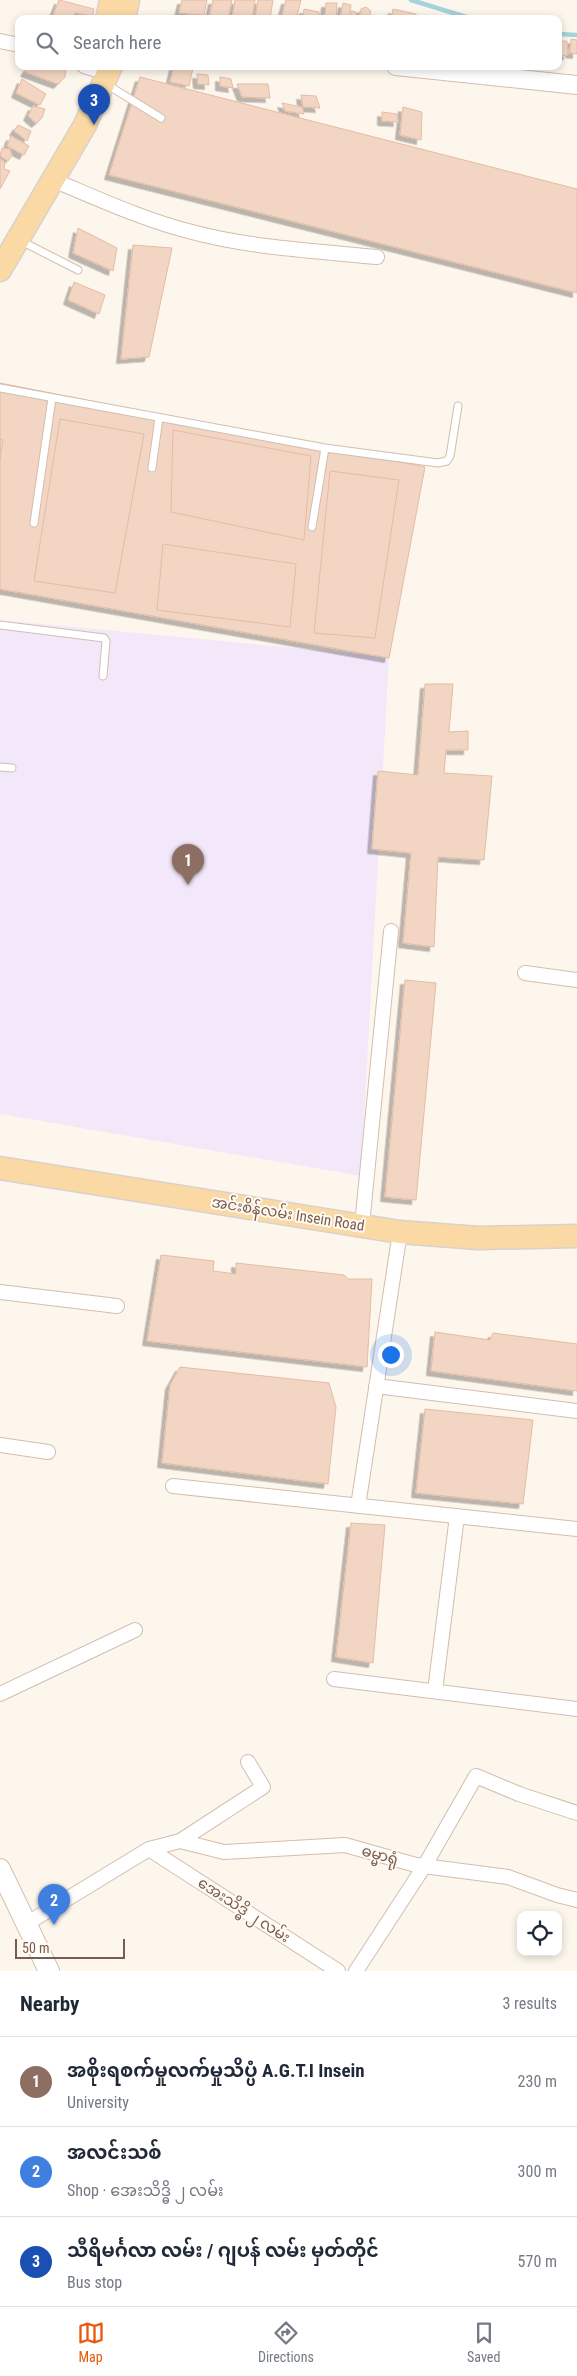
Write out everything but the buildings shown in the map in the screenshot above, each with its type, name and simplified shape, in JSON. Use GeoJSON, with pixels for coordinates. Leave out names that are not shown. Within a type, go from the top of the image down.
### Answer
{"type":"FeatureCollection","features":[{"type":"Feature","properties":{"kind":"main road"},"geometry":{"type":"LineString","coordinates":[[108,15],[111,0]]}},
{"type":"Feature","properties":{"kind":"main road"},"geometry":{"type":"LineString","coordinates":[[125,15],[128,0]]}},
{"type":"Feature","properties":{"kind":"main road"},"geometry":{"type":"LineString","coordinates":[[9,243],[53,180],[85,125],[98,70]]}},
{"type":"Feature","properties":{"kind":"main road"},"geometry":{"type":"LineString","coordinates":[[0,270],[9,243],[98,70]]}},
{"type":"Feature","properties":{"kind":"main road","name":"အင်းစိန်လမ်း Insein Road"},"geometry":{"type":"LineString","coordinates":[[0,1168],[400,1232],[478,1238],[577,1236]]}},
{"type":"Feature","properties":{"kind":"main road"},"geometry":{"type":"LineString","coordinates":[[0,1869],[49,1971]]}},
{"type":"Feature","properties":{"kind":"street"},"geometry":{"type":"LineString","coordinates":[[0,41],[15,44]]}},
{"type":"Feature","properties":{"kind":"street"},"geometry":{"type":"LineString","coordinates":[[434,70],[577,85]]}},
{"type":"Feature","properties":{"kind":"street"},"geometry":{"type":"LineString","coordinates":[[53,180],[152,220],[193,233],[242,243],[377,257]]}},
{"type":"Feature","properties":{"kind":"street"},"geometry":{"type":"LineString","coordinates":[[362,1225],[392,931]]}},
{"type":"Feature","properties":{"kind":"street"},"geometry":{"type":"LineString","coordinates":[[525,974],[577,980]]}},
{"type":"Feature","properties":{"kind":"street"},"geometry":{"type":"LineString","coordinates":[[358,1506],[400,1232]]}},
{"type":"Feature","properties":{"kind":"street"},"geometry":{"type":"LineString","coordinates":[[0,1292],[116,1306]]}},
{"type":"Feature","properties":{"kind":"street"},"geometry":{"type":"LineString","coordinates":[[376,1386],[577,1411]]}},
{"type":"Feature","properties":{"kind":"street"},"geometry":{"type":"LineString","coordinates":[[0,1445],[48,1452]]}},
{"type":"Feature","properties":{"kind":"street"},"geometry":{"type":"LineString","coordinates":[[173,1486],[577,1529]]}},
{"type":"Feature","properties":{"kind":"street"},"geometry":{"type":"LineString","coordinates":[[435,1692],[457,1516]]}},
{"type":"Feature","properties":{"kind":"street"},"geometry":{"type":"LineString","coordinates":[[0,1694],[135,1630]]}},
{"type":"Feature","properties":{"kind":"street"},"geometry":{"type":"LineString","coordinates":[[334,1679],[577,1709]]}},
{"type":"Feature","properties":{"kind":"street"},"geometry":{"type":"LineString","coordinates":[[26,1924],[150,1849],[180,1841],[263,1787],[248,1762]]}},
{"type":"Feature","properties":{"kind":"street"},"geometry":{"type":"LineString","coordinates":[[356,1971],[425,1866],[476,1776],[519,1794],[577,1813]]}},
{"type":"Feature","properties":{"kind":"street","name":"ဓမ္မာရုံ"},"geometry":{"type":"LineString","coordinates":[[180,1841],[224,1852],[345,1845],[425,1866],[508,1877],[557,1895],[577,1900]]}},
{"type":"Feature","properties":{"kind":"street","name":"အေးသိဒ္ဓိ ၂ လမ်း"},"geometry":{"type":"LineString","coordinates":[[150,1849],[338,1971]]}},
{"type":"Feature","properties":{"kind":"lane"},"geometry":{"type":"LineString","coordinates":[[98,70],[161,118]]}},
{"type":"Feature","properties":{"kind":"lane"},"geometry":{"type":"LineString","coordinates":[[9,243],[78,270]]}},
{"type":"Feature","properties":{"kind":"lane"},"geometry":{"type":"LineString","coordinates":[[0,388],[325,448],[438,462],[446,461],[450,456],[458,406]]}},
{"type":"Feature","properties":{"kind":"lane"},"geometry":{"type":"LineString","coordinates":[[34,523],[52,398]]}},
{"type":"Feature","properties":{"kind":"lane"},"geometry":{"type":"LineString","coordinates":[[152,468],[159,418]]}},
{"type":"Feature","properties":{"kind":"lane"},"geometry":{"type":"LineString","coordinates":[[312,528],[325,448]]}},
{"type":"Feature","properties":{"kind":"lane"},"geometry":{"type":"LineString","coordinates":[[0,625],[104,638],[106,641],[102,676]]}},
{"type":"Feature","properties":{"kind":"lane"},"geometry":{"type":"LineString","coordinates":[[0,767],[12,768]]}},
{"type":"Feature","properties":{"kind":"shaded area"},"geometry":{"type":"Polygon","coordinates":[[[0,620],[389,657],[361,1176],[0,1114],[0,620]]]}},
{"type":"Feature","properties":{"kind":"waterway"},"geometry":{"type":"LineString","coordinates":[[411,0],[460,15]]}},
{"type":"Feature","properties":{"kind":"waterway"},"geometry":{"type":"LineString","coordinates":[[562,34],[577,35]]}},
{"type":"Feature","properties":{"kind":"place","name":"သီရိမင်္ဂလာ လမ်း / ဂျပန် လမ်း မှတ်တိုင်"},"geometry":{"type":"Point","coordinates":[94,125]}},
{"type":"Feature","properties":{"kind":"place","name":"အစိုးရစက်မှုလက်မှုသိပ္ပံ A.G.T.I Insein"},"geometry":{"type":"Point","coordinates":[188,885]}},
{"type":"Feature","properties":{"kind":"place","name":"အလင်းသစ်"},"geometry":{"type":"Point","coordinates":[54,1925]}}]}
